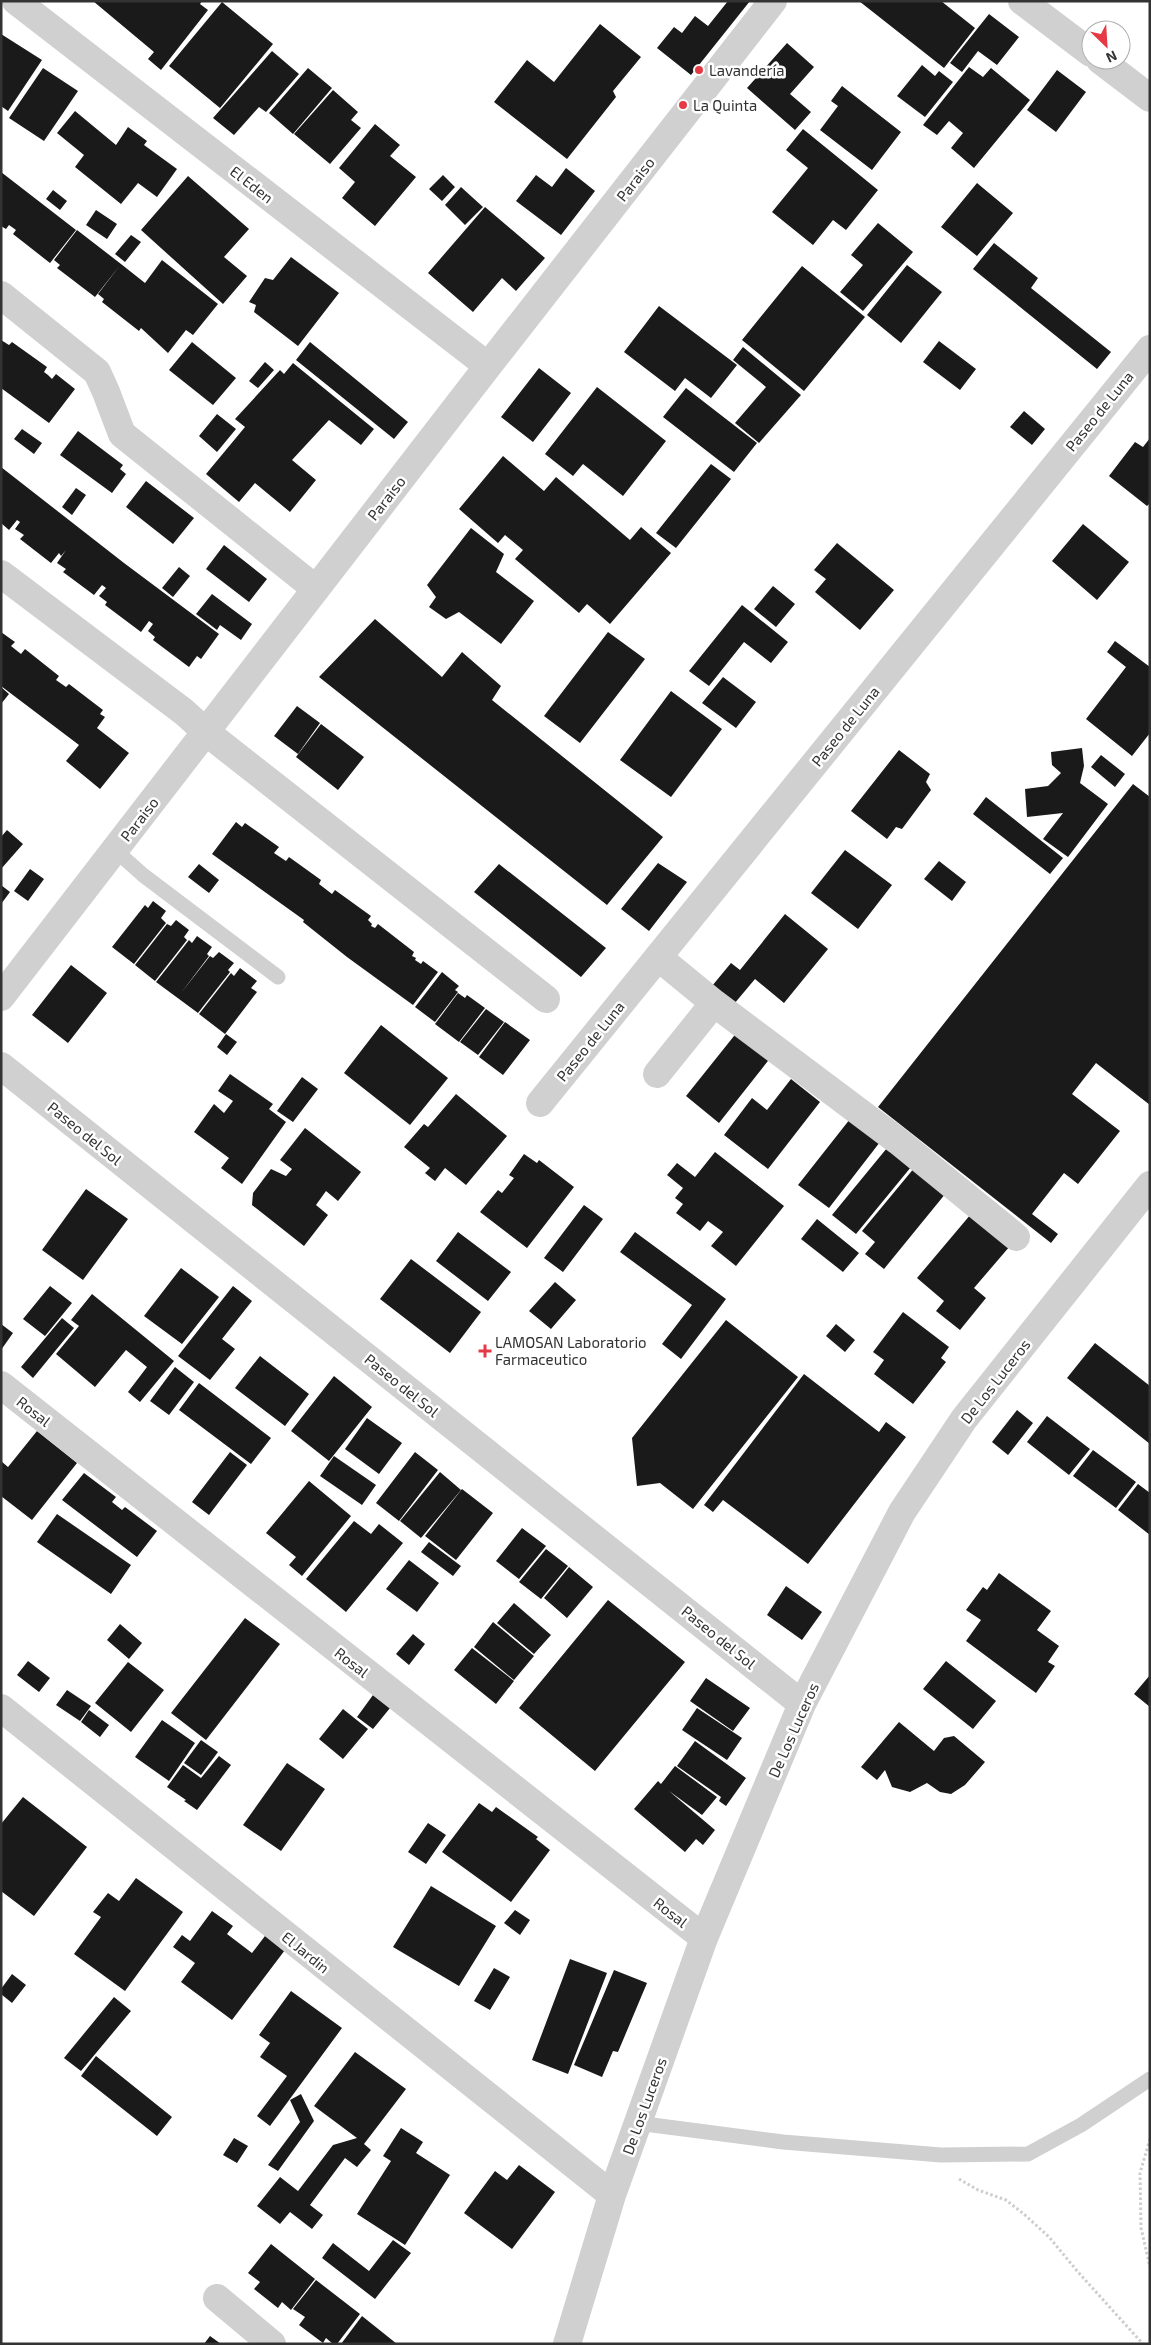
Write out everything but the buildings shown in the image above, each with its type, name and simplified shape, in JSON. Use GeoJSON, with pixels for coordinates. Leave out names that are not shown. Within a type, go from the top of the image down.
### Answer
{"type":"FeatureCollection","features":[{"type":"Feature","properties":{"kind":"street","name":"El Eden"},"geometry":{"type":"LineString","coordinates":[[16,1],[488,366]]}},
{"type":"Feature","properties":{"kind":"street","name":"Paraiso"},"geometry":{"type":"LineString","coordinates":[[1,997],[488,366],[773,1]]}},
{"type":"Feature","properties":{"kind":"street"},"geometry":{"type":"LineString","coordinates":[[1022,1],[1081,45]]}},
{"type":"Feature","properties":{"kind":"street"},"geometry":{"type":"LineString","coordinates":[[1113,70],[1150,98]]}},
{"type":"Feature","properties":{"kind":"street"},"geometry":{"type":"LineString","coordinates":[[1,295],[97,372],[122,434],[316,589]]}},
{"type":"Feature","properties":{"kind":"street","name":"Paseo de Luna"},"geometry":{"type":"LineString","coordinates":[[540,1103],[1150,348]]}},
{"type":"Feature","properties":{"kind":"street"},"geometry":{"type":"LineString","coordinates":[[1,574],[184,712],[206,732],[546,999]]}},
{"type":"Feature","properties":{"kind":"street"},"geometry":{"type":"LineString","coordinates":[[658,957],[714,1003],[898,1141],[1016,1237]]}},
{"type":"Feature","properties":{"kind":"street"},"geometry":{"type":"LineString","coordinates":[[657,1074],[714,1003]]}},
{"type":"Feature","properties":{"kind":"street","name":"Paseo del Sol"},"geometry":{"type":"LineString","coordinates":[[1,1066],[802,1704]]}},
{"type":"Feature","properties":{"kind":"street","name":"De Los Luceros"},"geometry":{"type":"LineString","coordinates":[[567,2344],[612,2195],[704,1938],[802,1704],[902,1512],[964,1420],[1150,1185]]}},
{"type":"Feature","properties":{"kind":"street","name":"Rosal"},"geometry":{"type":"LineString","coordinates":[[1,1385],[704,1938]]}},
{"type":"Feature","properties":{"kind":"street","name":"El Jardin"},"geometry":{"type":"LineString","coordinates":[[1,1708],[612,2195]]}},
{"type":"Feature","properties":{"kind":"street"},"geometry":{"type":"LineString","coordinates":[[217,2298],[272,2344]]}},
{"type":"Feature","properties":{"kind":"lane"},"geometry":{"type":"LineString","coordinates":[[115,850],[143,875],[278,977]]}},
{"type":"Feature","properties":{"kind":"lane"},"geometry":{"type":"LineString","coordinates":[[638,2123],[783,2142],[941,2155],[1028,2154],[1081,2125],[1150,2079]]}},
{"type":"Feature","properties":{"kind":"path"},"geometry":{"type":"LineString","coordinates":[[1150,2139],[1140,2173],[1141,2228],[1150,2267]]}},
{"type":"Feature","properties":{"kind":"path"},"geometry":{"type":"LineString","coordinates":[[941,2155],[958,2178],[978,2190],[1006,2200],[1049,2237],[1143,2344]]}},
{"type":"Feature","properties":{"kind":"place","name":"Lavandería"},"geometry":{"type":"Point","coordinates":[699,70]}},
{"type":"Feature","properties":{"kind":"place","name":"La Quinta"},"geometry":{"type":"Point","coordinates":[683,105]}},
{"type":"Feature","properties":{"kind":"place","name":"LAMOSAN Laboratorio Farmaceutico"},"geometry":{"type":"Point","coordinates":[485,1351]}}]}
